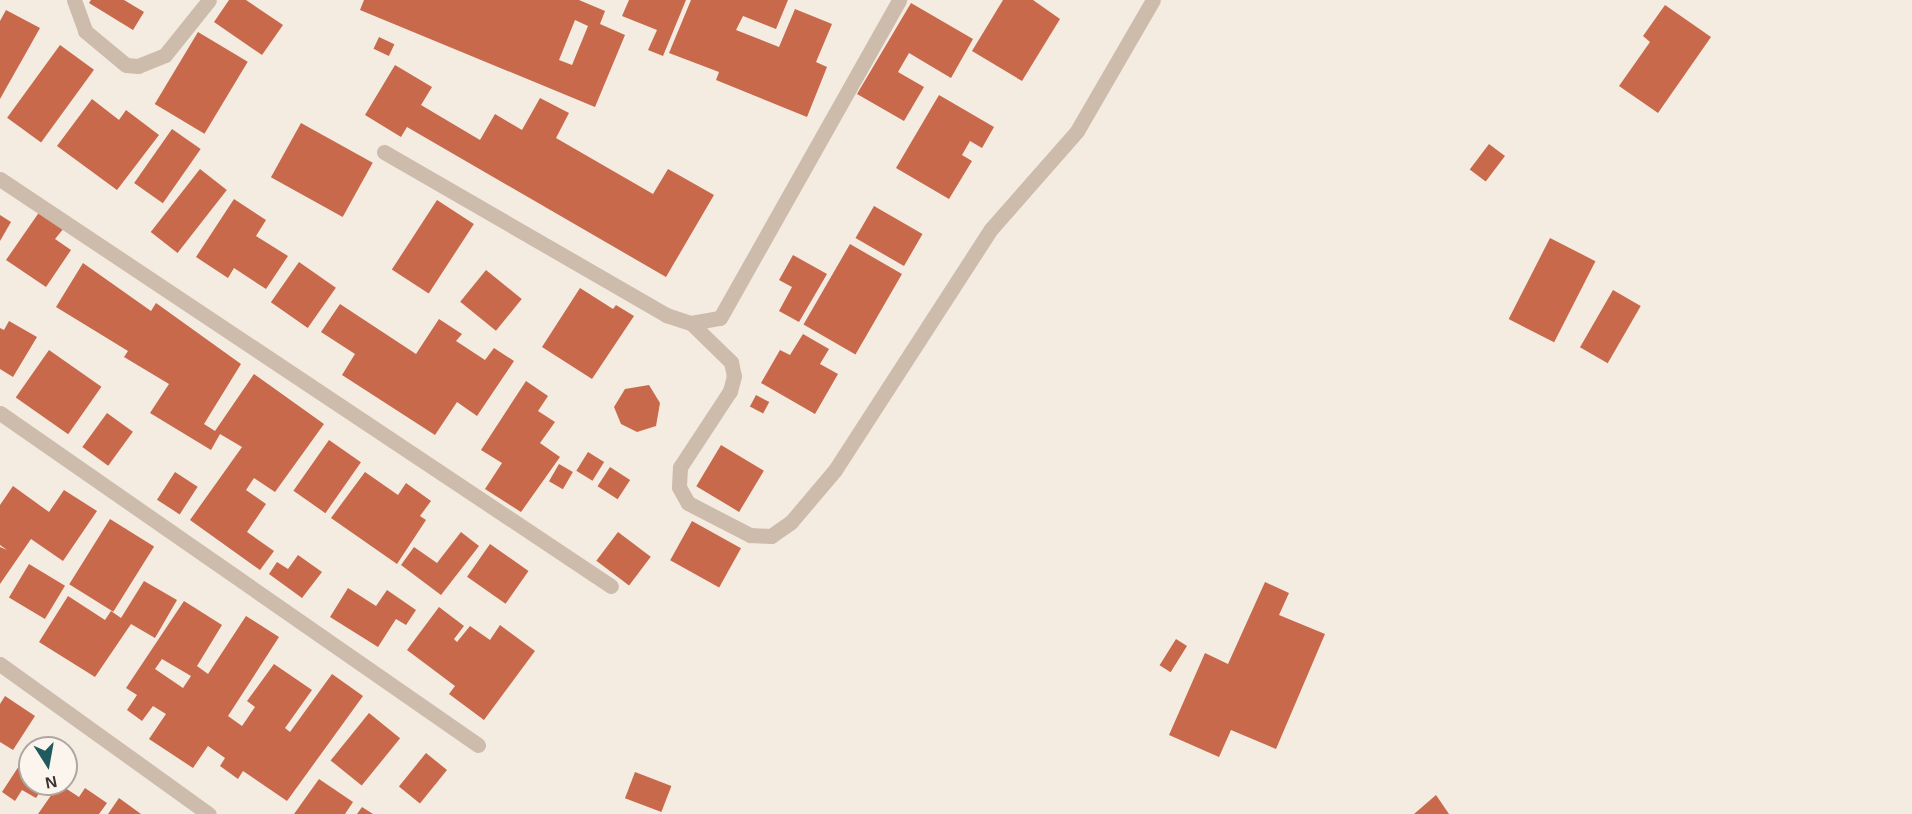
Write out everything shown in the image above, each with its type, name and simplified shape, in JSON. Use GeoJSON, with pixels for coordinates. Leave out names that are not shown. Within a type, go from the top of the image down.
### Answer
{"type":"FeatureCollection","features":[{"type":"Feature","properties":{"kind":"street"},"geometry":{"type":"LineString","coordinates":[[74,0],[85,31],[126,64],[138,66],[150,64],[165,55],[209,0]]}},
{"type":"Feature","properties":{"kind":"street"},"geometry":{"type":"LineString","coordinates":[[384,152],[666,315],[691,323],[731,362],[734,376],[730,391],[680,467],[679,487],[688,503],[750,535],[771,536],[791,522],[835,470],[991,229],[1077,131],[1153,0]]}},
{"type":"Feature","properties":{"kind":"street"},"geometry":{"type":"LineString","coordinates":[[691,323],[720,318],[729,306],[897,1]]}},
{"type":"Feature","properties":{"kind":"street"},"geometry":{"type":"LineString","coordinates":[[0,178],[611,586]]}},
{"type":"Feature","properties":{"kind":"street"},"geometry":{"type":"LineString","coordinates":[[0,414],[478,746]]}},
{"type":"Feature","properties":{"kind":"street"},"geometry":{"type":"LineString","coordinates":[[0,664],[209,814]]}},
{"type":"Feature","properties":{"kind":"building"},"geometry":{"type":"Polygon","coordinates":[[[91,0],[124,0],[144,12],[133,30],[89,3],[91,0]]]}},
{"type":"Feature","properties":{"kind":"building"},"geometry":{"type":"Polygon","coordinates":[[[229,0],[246,0],[283,25],[262,55],[214,22],[229,0]]]}},
{"type":"Feature","properties":{"kind":"building"},"geometry":{"type":"Polygon","coordinates":[[[364,0],[579,0],[605,11],[600,24],[625,35],[595,107],[360,10],[364,0]],[[575,20],[559,60],[572,65],[588,26],[575,20]]]}},
{"type":"Feature","properties":{"kind":"building"},"geometry":{"type":"Polygon","coordinates":[[[629,0],[686,0],[663,56],[648,50],[657,30],[622,16],[629,0]]]}},
{"type":"Feature","properties":{"kind":"building"},"geometry":{"type":"Polygon","coordinates":[[[691,0],[788,0],[776,29],[743,16],[736,30],[779,47],[795,9],[832,24],[816,62],[827,67],[807,117],[716,80],[719,72],[669,53],[691,0]]]}},
{"type":"Feature","properties":{"kind":"building"},"geometry":{"type":"Polygon","coordinates":[[[1003,0],[1033,0],[1060,19],[1022,81],[972,51],[1003,0]]]}},
{"type":"Feature","properties":{"kind":"building"},"geometry":{"type":"Polygon","coordinates":[[[911,3],[973,39],[951,78],[909,53],[898,72],[924,87],[904,121],[857,94],[911,3]]]}},
{"type":"Feature","properties":{"kind":"building"},"geometry":{"type":"Polygon","coordinates":[[[1665,5],[1711,37],[1658,113],[1619,86],[1650,42],[1643,36],[1665,5]]]}},
{"type":"Feature","properties":{"kind":"building"},"geometry":{"type":"Polygon","coordinates":[[[6,10],[40,28],[0,99],[0,21],[6,10]]]}},
{"type":"Feature","properties":{"kind":"building"},"geometry":{"type":"Polygon","coordinates":[[[198,32],[248,62],[204,134],[155,104],[198,32]]]}},
{"type":"Feature","properties":{"kind":"building"},"geometry":{"type":"Polygon","coordinates":[[[379,37],[394,44],[389,56],[374,49],[379,37]]]}},
{"type":"Feature","properties":{"kind":"building"},"geometry":{"type":"Polygon","coordinates":[[[60,45],[94,70],[41,142],[7,118],[60,45]]]}},
{"type":"Feature","properties":{"kind":"building"},"geometry":{"type":"Polygon","coordinates":[[[395,65],[432,87],[421,105],[480,140],[495,114],[522,130],[540,98],[569,113],[556,138],[653,194],[668,169],[714,195],[666,277],[407,127],[401,137],[365,115],[395,65]]]}},
{"type":"Feature","properties":{"kind":"building"},"geometry":{"type":"Polygon","coordinates":[[[939,95],[994,127],[982,148],[970,141],[962,155],[972,161],[949,199],[896,168],[939,95]]]}},
{"type":"Feature","properties":{"kind":"building"},"geometry":{"type":"Polygon","coordinates":[[[92,99],[119,120],[126,110],[159,135],[117,190],[57,146],[92,99]]]}},
{"type":"Feature","properties":{"kind":"building"},"geometry":{"type":"Polygon","coordinates":[[[301,123],[373,163],[343,217],[271,177],[301,123]]]}},
{"type":"Feature","properties":{"kind":"building"},"geometry":{"type":"Polygon","coordinates":[[[172,129],[201,149],[163,203],[134,183],[172,129]]]}},
{"type":"Feature","properties":{"kind":"building"},"geometry":{"type":"Polygon","coordinates":[[[1489,144],[1505,156],[1486,182],[1470,170],[1489,144]]]}},
{"type":"Feature","properties":{"kind":"building"},"geometry":{"type":"Polygon","coordinates":[[[200,169],[227,190],[178,253],[151,232],[200,169]]]}},
{"type":"Feature","properties":{"kind":"building"},"geometry":{"type":"Polygon","coordinates":[[[234,199],[266,220],[256,236],[288,256],[266,289],[234,268],[228,278],[196,257],[234,199]]]}},
{"type":"Feature","properties":{"kind":"building"},"geometry":{"type":"Polygon","coordinates":[[[437,200],[474,224],[429,294],[392,270],[437,200]]]}},
{"type":"Feature","properties":{"kind":"building"},"geometry":{"type":"Polygon","coordinates":[[[874,206],[922,234],[904,266],[856,238],[874,206]]]}},
{"type":"Feature","properties":{"kind":"building"},"geometry":{"type":"Polygon","coordinates":[[[40,211],[64,228],[55,239],[71,250],[46,287],[6,260],[40,211]]]}},
{"type":"Feature","properties":{"kind":"building"},"geometry":{"type":"Polygon","coordinates":[[[0,215],[11,222],[0,241],[0,215]]]}},
{"type":"Feature","properties":{"kind":"building"},"geometry":{"type":"Polygon","coordinates":[[[1550,238],[1595,261],[1554,342],[1509,319],[1550,238]]]}},
{"type":"Feature","properties":{"kind":"building"},"geometry":{"type":"Polygon","coordinates":[[[850,244],[902,274],[855,355],[804,325],[850,244]]]}},
{"type":"Feature","properties":{"kind":"building"},"geometry":{"type":"Polygon","coordinates":[[[793,255],[827,274],[799,322],[779,311],[792,287],[779,280],[793,255]]]}},
{"type":"Feature","properties":{"kind":"building"},"geometry":{"type":"Polygon","coordinates":[[[299,262],[336,288],[308,328],[271,302],[299,262]]]}},
{"type":"Feature","properties":{"kind":"building"},"geometry":{"type":"Polygon","coordinates":[[[83,263],[151,311],[156,303],[241,364],[204,424],[215,431],[254,374],[324,424],[275,492],[254,478],[246,490],[266,504],[247,532],[274,551],[260,570],[190,520],[242,447],[220,434],[211,450],[150,413],[169,384],[124,357],[128,351],[56,307],[83,263]]]}},
{"type":"Feature","properties":{"kind":"building"},"geometry":{"type":"Polygon","coordinates":[[[486,270],[522,299],[496,331],[460,302],[486,270]]]}},
{"type":"Feature","properties":{"kind":"building"},"geometry":{"type":"Polygon","coordinates":[[[580,288],[613,309],[616,305],[634,316],[592,379],[542,347],[580,288]]]}},
{"type":"Feature","properties":{"kind":"building"},"geometry":{"type":"Polygon","coordinates":[[[1613,290],[1641,306],[1608,363],[1580,347],[1613,290]]]}},
{"type":"Feature","properties":{"kind":"building"},"geometry":{"type":"Polygon","coordinates":[[[340,304],[416,354],[439,319],[462,334],[456,341],[485,360],[494,348],[514,361],[477,416],[457,402],[435,435],[342,375],[355,354],[321,332],[340,304]]]}},
{"type":"Feature","properties":{"kind":"building"},"geometry":{"type":"Polygon","coordinates":[[[9,321],[37,337],[13,377],[0,369],[0,328],[4,330],[9,321]]]}},
{"type":"Feature","properties":{"kind":"building"},"geometry":{"type":"Polygon","coordinates":[[[803,334],[829,349],[820,364],[838,374],[815,414],[761,383],[780,350],[790,355],[803,334]]]}},
{"type":"Feature","properties":{"kind":"building"},"geometry":{"type":"Polygon","coordinates":[[[49,350],[101,387],[68,434],[16,398],[49,350]]]}},
{"type":"Feature","properties":{"kind":"building"},"geometry":{"type":"Polygon","coordinates":[[[526,381],[548,396],[538,411],[555,422],[540,443],[560,457],[521,512],[485,489],[502,463],[481,450],[526,381]]]}},
{"type":"Feature","properties":{"kind":"building"},"geometry":{"type":"Polygon","coordinates":[[[649,385],[660,403],[656,426],[637,432],[621,424],[614,407],[625,389],[649,385]]]}},
{"type":"Feature","properties":{"kind":"building"},"geometry":{"type":"Polygon","coordinates":[[[756,395],[769,402],[763,414],[750,406],[756,395]]]}},
{"type":"Feature","properties":{"kind":"building"},"geometry":{"type":"Polygon","coordinates":[[[107,413],[133,432],[108,466],[82,447],[107,413]]]}},
{"type":"Feature","properties":{"kind":"building"},"geometry":{"type":"Polygon","coordinates":[[[329,440],[361,462],[325,513],[293,491],[329,440]]]}},
{"type":"Feature","properties":{"kind":"building"},"geometry":{"type":"Polygon","coordinates":[[[721,445],[764,471],[739,512],[696,486],[721,445]]]}},
{"type":"Feature","properties":{"kind":"building"},"geometry":{"type":"Polygon","coordinates":[[[588,452],[604,462],[592,481],[576,471],[588,452]]]}},
{"type":"Feature","properties":{"kind":"building"},"geometry":{"type":"Polygon","coordinates":[[[559,464],[573,472],[563,489],[549,481],[559,464]]]}},
{"type":"Feature","properties":{"kind":"building"},"geometry":{"type":"Polygon","coordinates":[[[610,467],[630,480],[618,499],[597,486],[610,467]]]}},
{"type":"Feature","properties":{"kind":"building"},"geometry":{"type":"Polygon","coordinates":[[[175,472],[198,487],[180,514],[157,500],[175,472]]]}},
{"type":"Feature","properties":{"kind":"building"},"geometry":{"type":"Polygon","coordinates":[[[365,472],[398,495],[406,483],[431,501],[420,516],[426,520],[397,564],[331,518],[365,472]]]}},
{"type":"Feature","properties":{"kind":"building"},"geometry":{"type":"Polygon","coordinates":[[[13,486],[49,512],[64,490],[97,511],[63,561],[31,539],[0,584],[0,547],[7,550],[0,545],[0,505],[13,486]]]}},
{"type":"Feature","properties":{"kind":"building"},"geometry":{"type":"Polygon","coordinates":[[[110,519],[154,547],[113,612],[69,584],[110,519]]]}},
{"type":"Feature","properties":{"kind":"building"},"geometry":{"type":"Polygon","coordinates":[[[692,521],[741,548],[719,588],[670,560],[692,521]]]}},
{"type":"Feature","properties":{"kind":"building"},"geometry":{"type":"Polygon","coordinates":[[[461,532],[479,546],[441,595],[401,565],[414,547],[437,563],[461,532]]]}},
{"type":"Feature","properties":{"kind":"building"},"geometry":{"type":"Polygon","coordinates":[[[618,532],[651,557],[629,585],[596,561],[618,532]]]}},
{"type":"Feature","properties":{"kind":"building"},"geometry":{"type":"Polygon","coordinates":[[[490,544],[529,571],[506,604],[467,577],[490,544]]]}},
{"type":"Feature","properties":{"kind":"building"},"geometry":{"type":"Polygon","coordinates":[[[298,555],[322,572],[302,598],[269,574],[277,562],[288,569],[298,555]]]}},
{"type":"Feature","properties":{"kind":"building"},"geometry":{"type":"Polygon","coordinates":[[[29,564],[65,586],[45,619],[9,597],[29,564]]]}},
{"type":"Feature","properties":{"kind":"building"},"geometry":{"type":"Polygon","coordinates":[[[144,581],[177,600],[155,638],[131,624],[95,677],[39,642],[68,596],[105,620],[111,611],[121,618],[144,581]]]}},
{"type":"Feature","properties":{"kind":"building"},"geometry":{"type":"Polygon","coordinates":[[[1265,582],[1289,593],[1279,615],[1325,634],[1276,749],[1231,730],[1219,757],[1169,735],[1205,653],[1228,664],[1265,582]]]}},
{"type":"Feature","properties":{"kind":"building"},"geometry":{"type":"Polygon","coordinates":[[[348,588],[376,606],[387,590],[416,610],[406,625],[396,619],[378,647],[330,617],[348,588]]]}},
{"type":"Feature","properties":{"kind":"building"},"geometry":{"type":"Polygon","coordinates":[[[184,601],[222,625],[197,666],[208,674],[246,616],[279,637],[228,716],[242,726],[255,707],[247,701],[274,664],[312,690],[285,728],[290,732],[332,674],[363,696],[287,801],[243,771],[238,779],[220,766],[225,758],[208,746],[193,768],[149,739],[166,714],[153,706],[142,721],[127,710],[137,695],[126,688],[184,601]],[[162,659],[155,669],[183,688],[191,676],[162,659]]]}},
{"type":"Feature","properties":{"kind":"building"},"geometry":{"type":"Polygon","coordinates":[[[439,607],[464,626],[454,639],[457,642],[470,626],[490,640],[500,625],[535,651],[484,720],[449,694],[455,686],[407,650],[439,607]]]}},
{"type":"Feature","properties":{"kind":"building"},"geometry":{"type":"Polygon","coordinates":[[[1176,639],[1187,646],[1171,672],[1160,665],[1176,639]]]}},
{"type":"Feature","properties":{"kind":"building"},"geometry":{"type":"Polygon","coordinates":[[[5,696],[35,716],[22,736],[18,736],[18,742],[13,750],[0,742],[0,704],[5,696]]]}},
{"type":"Feature","properties":{"kind":"building"},"geometry":{"type":"Polygon","coordinates":[[[369,713],[400,738],[362,786],[331,760],[369,713]]]}},
{"type":"Feature","properties":{"kind":"building"},"geometry":{"type":"Polygon","coordinates":[[[426,753],[447,770],[420,803],[399,786],[426,753]]]}},
{"type":"Feature","properties":{"kind":"building"},"geometry":{"type":"Polygon","coordinates":[[[18,767],[18,796],[15,801],[2,792],[18,767]]]}},
{"type":"Feature","properties":{"kind":"building"},"geometry":{"type":"Polygon","coordinates":[[[635,772],[671,786],[661,812],[625,798],[635,772]]]}},
{"type":"Feature","properties":{"kind":"building"},"geometry":{"type":"Polygon","coordinates":[[[319,779],[353,802],[345,814],[294,814],[319,779]]]}},
{"type":"Feature","properties":{"kind":"building"},"geometry":{"type":"Polygon","coordinates":[[[85,788],[107,803],[99,814],[38,814],[51,796],[79,797],[85,788]]]}},
{"type":"Feature","properties":{"kind":"building"},"geometry":{"type":"Polygon","coordinates":[[[1436,795],[1449,814],[1414,814],[1436,795]]]}},
{"type":"Feature","properties":{"kind":"building"},"geometry":{"type":"Polygon","coordinates":[[[119,798],[141,814],[108,814],[119,798]]]}},
{"type":"Feature","properties":{"kind":"building"},"geometry":{"type":"Polygon","coordinates":[[[362,807],[373,814],[357,814],[362,807]]]}}]}
